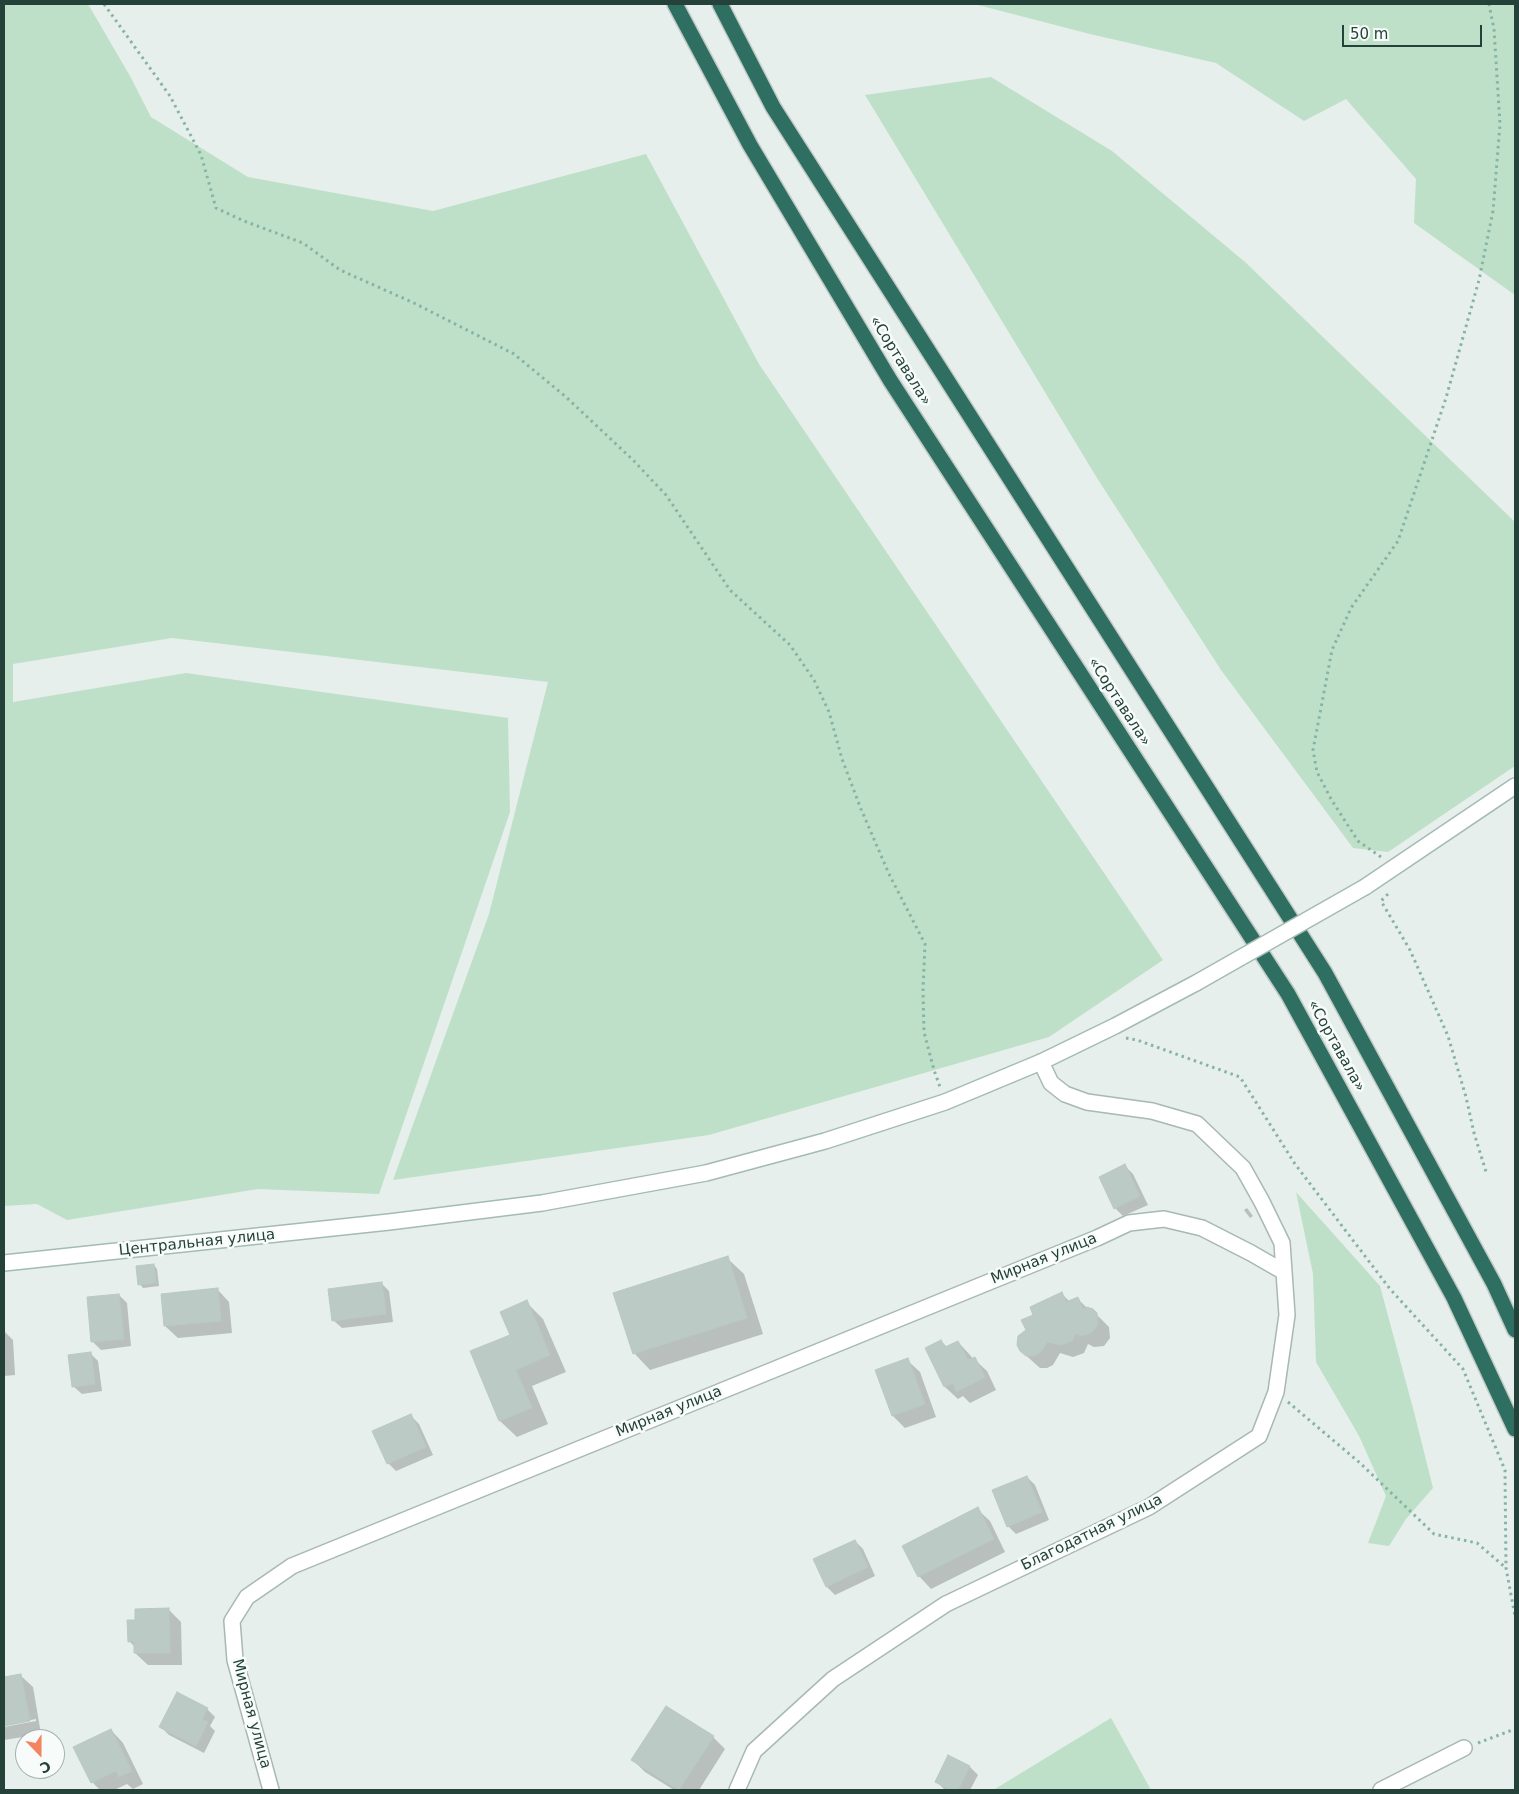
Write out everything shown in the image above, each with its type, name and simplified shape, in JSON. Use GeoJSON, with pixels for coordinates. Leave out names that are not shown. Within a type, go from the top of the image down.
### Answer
{"type":"FeatureCollection","features":[{"type":"Feature","properties":{"kind":"highway","name":"«Сортавала»"},"geometry":{"type":"LineString","coordinates":[[675,4],[750,145],[890,380],[1288,994],[1454,1298],[1515,1429]]}},
{"type":"Feature","properties":{"kind":"highway","name":"«Сортавала»"},"geometry":{"type":"LineString","coordinates":[[720,4],[773,107],[1325,973],[1490,1275],[1515,1330]]}},
{"type":"Feature","properties":{"kind":"street","name":"Центральная улица"},"geometry":{"type":"LineString","coordinates":[[4,1263],[389,1222],[542,1203],[706,1174],[825,1141],[946,1102],[1041,1062],[1101,1033],[1196,983],[1364,887],[1515,786]]}},
{"type":"Feature","properties":{"kind":"street","name":"Благодатная улица"},"geometry":{"type":"LineString","coordinates":[[737,1790],[754,1751],[833,1679],[946,1604],[1149,1507],[1259,1436],[1276,1392],[1287,1315],[1282,1243],[1243,1168],[1197,1124],[1152,1111],[1087,1102],[1065,1094],[1051,1083],[1041,1062]]}},
{"type":"Feature","properties":{"kind":"street","name":"Мирная улица"},"geometry":{"type":"LineString","coordinates":[[271,1790],[235,1660],[232,1621],[247,1596],[292,1566],[1129,1223],[1164,1219],[1202,1228],[1284,1272]]}},
{"type":"Feature","properties":{"kind":"street"},"geometry":{"type":"LineString","coordinates":[[1380,1790],[1464,1748]]}},
{"type":"Feature","properties":{"kind":"path"},"geometry":{"type":"LineString","coordinates":[[104,4],[170,96],[201,155],[216,208],[244,222],[303,243],[340,270],[414,303],[514,354],[566,397],[634,460],[666,495],[730,590],[790,645],[814,680],[829,712],[842,759],[860,809],[889,874],[925,944],[922,990],[924,1032],[934,1070],[946,1102]]}},
{"type":"Feature","properties":{"kind":"path"},"geometry":{"type":"LineString","coordinates":[[1396,867],[1358,841],[1316,772],[1313,750],[1332,650],[1351,608],[1398,541],[1446,398],[1479,280],[1493,211],[1500,124],[1494,29],[1489,4]]}},
{"type":"Feature","properties":{"kind":"path"},"geometry":{"type":"LineString","coordinates":[[1395,887],[1381,901],[1410,950],[1448,1036],[1487,1175]]}},
{"type":"Feature","properties":{"kind":"path"},"geometry":{"type":"LineString","coordinates":[[1101,1033],[1137,1040],[1240,1076],[1295,1164],[1390,1289],[1463,1370],[1504,1470],[1506,1568],[1515,1616]]}},
{"type":"Feature","properties":{"kind":"path"},"geometry":{"type":"LineString","coordinates":[[1276,1392],[1360,1463],[1434,1534],[1477,1543],[1506,1568]]}},
{"type":"Feature","properties":{"kind":"path"},"geometry":{"type":"LineString","coordinates":[[1464,1748],[1515,1729]]}},
{"type":"Feature","properties":{"kind":"green space"},"geometry":{"type":"Polygon","coordinates":[[[4,4],[88,4],[130,76],[151,117],[248,177],[433,211],[646,154],[759,364],[1163,960],[1049,1037],[709,1135],[393,1180],[489,914],[548,682],[172,638],[13,664],[13,702],[186,673],[508,718],[510,812],[379,1194],[258,1189],[67,1220],[37,1204],[4,1206],[4,4]]]}},
{"type":"Feature","properties":{"kind":"green space"},"geometry":{"type":"Polygon","coordinates":[[[974,4],[1515,4],[1515,295],[1414,223],[1416,179],[1346,99],[1304,121],[1216,63],[1090,34],[974,4]]]}},
{"type":"Feature","properties":{"kind":"green space"},"geometry":{"type":"Polygon","coordinates":[[[991,77],[1112,151],[1245,262],[1515,522],[1515,766],[1388,852],[1353,848],[1221,670],[1097,478],[865,95],[991,77]]]}},
{"type":"Feature","properties":{"kind":"green space"},"geometry":{"type":"Polygon","coordinates":[[[1296,1192],[1380,1286],[1414,1412],[1433,1488],[1406,1519],[1389,1546],[1368,1543],[1386,1496],[1359,1436],[1316,1362],[1313,1274],[1296,1192]]]}},
{"type":"Feature","properties":{"kind":"green space"},"geometry":{"type":"Polygon","coordinates":[[[1111,1718],[1151,1790],[994,1790],[995,1789],[1111,1718]]]}},
{"type":"Feature","properties":{"kind":"building"},"geometry":{"type":"Polygon","coordinates":[[[1125,1164],[1140,1196],[1114,1209],[1099,1177],[1125,1164]]]}},
{"type":"Feature","properties":{"kind":"building"},"geometry":{"type":"Polygon","coordinates":[[[728,1256],[747,1318],[633,1354],[613,1293],[728,1256]]]}},
{"type":"Feature","properties":{"kind":"building"},"geometry":{"type":"Polygon","coordinates":[[[154,1264],[156,1283],[138,1285],[136,1266],[154,1264]]]}},
{"type":"Feature","properties":{"kind":"building"},"geometry":{"type":"Polygon","coordinates":[[[382,1282],[386,1314],[332,1321],[328,1289],[382,1282]]]}},
{"type":"Feature","properties":{"kind":"building"},"geometry":{"type":"Polygon","coordinates":[[[218,1288],[221,1321],[164,1326],[161,1294],[218,1288]]]}},
{"type":"Feature","properties":{"kind":"building"},"geometry":{"type":"Polygon","coordinates":[[[1062,1292],[1066,1302],[1078,1297],[1083,1309],[1087,1307],[1093,1309],[1097,1313],[1098,1325],[1091,1333],[1081,1336],[1076,1333],[1072,1341],[1060,1345],[1047,1342],[1041,1352],[1034,1356],[1026,1356],[1017,1345],[1018,1336],[1026,1330],[1021,1320],[1033,1315],[1030,1307],[1062,1292]]]}},
{"type":"Feature","properties":{"kind":"building"},"geometry":{"type":"Polygon","coordinates":[[[119,1294],[124,1339],[91,1342],[87,1297],[119,1294]]]}},
{"type":"Feature","properties":{"kind":"building"},"geometry":{"type":"Polygon","coordinates":[[[527,1300],[550,1355],[516,1370],[532,1408],[499,1421],[470,1351],[510,1335],[500,1312],[527,1300]]]}},
{"type":"Feature","properties":{"kind":"building"},"geometry":{"type":"Polygon","coordinates":[[[941,1340],[945,1347],[958,1341],[968,1360],[975,1357],[985,1377],[956,1392],[953,1383],[944,1387],[925,1348],[941,1340]]]}},
{"type":"Feature","properties":{"kind":"building"},"geometry":{"type":"Polygon","coordinates":[[[91,1352],[95,1384],[72,1387],[68,1355],[91,1352]]]}},
{"type":"Feature","properties":{"kind":"building"},"geometry":{"type":"Polygon","coordinates":[[[908,1358],[925,1404],[892,1416],[875,1370],[908,1358]]]}},
{"type":"Feature","properties":{"kind":"building"},"geometry":{"type":"Polygon","coordinates":[[[411,1414],[426,1447],[387,1464],[372,1431],[411,1414]]]}},
{"type":"Feature","properties":{"kind":"building"},"geometry":{"type":"Polygon","coordinates":[[[1027,1476],[1042,1512],[1007,1527],[992,1490],[1027,1476]]]}},
{"type":"Feature","properties":{"kind":"building"},"geometry":{"type":"Polygon","coordinates":[[[978,1507],[994,1539],[918,1577],[902,1546],[978,1507]]]}},
{"type":"Feature","properties":{"kind":"building"},"geometry":{"type":"Polygon","coordinates":[[[855,1540],[868,1567],[826,1587],[813,1559],[855,1540]]]}},
{"type":"Feature","properties":{"kind":"building"},"geometry":{"type":"Polygon","coordinates":[[[169,1608],[170,1653],[134,1653],[134,1641],[128,1642],[127,1620],[135,1620],[135,1609],[169,1608]]]}},
{"type":"Feature","properties":{"kind":"building"},"geometry":{"type":"Polygon","coordinates":[[[21,1674],[30,1721],[4,1726],[4,1677],[21,1674]]]}},
{"type":"Feature","properties":{"kind":"building"},"geometry":{"type":"Polygon","coordinates":[[[177,1692],[208,1708],[202,1719],[208,1722],[196,1746],[159,1727],[177,1692]]]}},
{"type":"Feature","properties":{"kind":"building"},"geometry":{"type":"Polygon","coordinates":[[[666,1706],[714,1736],[679,1790],[631,1760],[666,1706]]]}},
{"type":"Feature","properties":{"kind":"building"},"geometry":{"type":"Polygon","coordinates":[[[111,1729],[132,1771],[119,1777],[116,1771],[91,1783],[73,1747],[111,1729]]]}},
{"type":"Feature","properties":{"kind":"building"},"geometry":{"type":"Polygon","coordinates":[[[948,1755],[970,1766],[958,1790],[951,1790],[935,1782],[948,1755]]]}}]}
